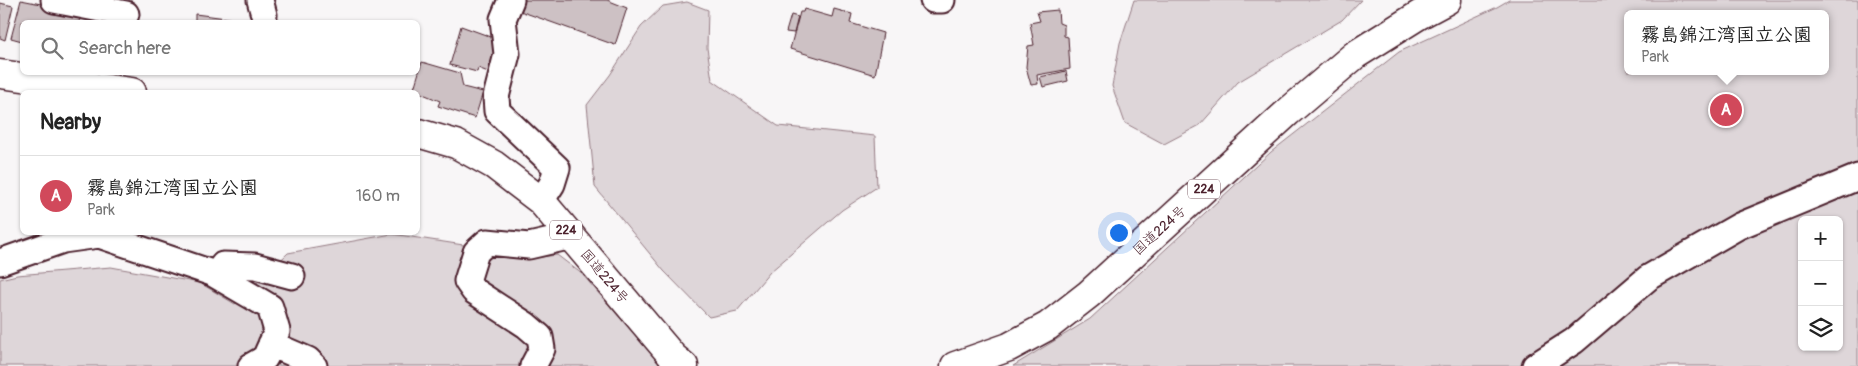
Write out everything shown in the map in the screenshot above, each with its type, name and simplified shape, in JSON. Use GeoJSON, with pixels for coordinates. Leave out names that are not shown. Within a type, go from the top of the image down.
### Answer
{"type":"FeatureCollection","features":[{"type":"Feature","properties":{"kind":"highway","name":"国道224号"},"geometry":{"type":"LineString","coordinates":[[955,366],[1009,347],[1048,326],[1089,294],[1288,112],[1355,56],[1419,15],[1447,0]]}},
{"type":"Feature","properties":{"kind":"highway"},"geometry":{"type":"LineString","coordinates":[[0,74],[117,85]]}},
{"type":"Feature","properties":{"kind":"highway","name":"国道224号"},"geometry":{"type":"LineString","coordinates":[[420,134],[456,144],[494,165],[541,201],[673,357],[684,366]]}},
{"type":"Feature","properties":{"kind":"street"},"geometry":{"type":"LineString","coordinates":[[54,0],[127,12]]}},
{"type":"Feature","properties":{"kind":"street"},"geometry":{"type":"LineString","coordinates":[[511,0],[503,19],[507,54],[496,97],[497,111],[557,168],[552,184],[541,201]]}},
{"type":"Feature","properties":{"kind":"street"},"geometry":{"type":"LineString","coordinates":[[933,0],[942,0]]}},
{"type":"Feature","properties":{"kind":"street"},"geometry":{"type":"LineString","coordinates":[[1535,366],[1574,341],[1648,278],[1738,226],[1858,177]]}},
{"type":"Feature","properties":{"kind":"street"},"geometry":{"type":"LineString","coordinates":[[0,262],[63,240],[99,235],[217,275],[270,307],[277,331],[265,358],[251,366]]}},
{"type":"Feature","properties":{"kind":"street"},"geometry":{"type":"LineString","coordinates":[[534,366],[542,349],[540,337],[526,325],[474,291],[467,281],[476,252],[487,242],[529,246],[572,236]]}},
{"type":"Feature","properties":{"kind":"street"},"geometry":{"type":"LineString","coordinates":[[217,275],[223,265],[231,265],[255,266],[292,276]]}},
{"type":"Feature","properties":{"kind":"street"},"geometry":{"type":"LineString","coordinates":[[271,344],[308,360],[314,366]]}},
{"type":"Feature","properties":{"kind":"shaded area"},"geometry":{"type":"Polygon","coordinates":[[[1134,0],[1361,0],[1342,20],[1238,82],[1200,125],[1164,144],[1125,123],[1112,86],[1120,43],[1134,0]]]}},
{"type":"Feature","properties":{"kind":"shaded area"},"geometry":{"type":"Polygon","coordinates":[[[1509,0],[1858,0],[1858,366],[1013,366],[1090,319],[1271,152],[1399,52],[1509,0]]]}},
{"type":"Feature","properties":{"kind":"shaded area"},"geometry":{"type":"Polygon","coordinates":[[[687,2],[708,10],[707,48],[712,80],[778,126],[875,136],[877,187],[842,210],[770,272],[737,311],[709,317],[664,271],[595,187],[587,105],[610,75],[641,27],[663,6],[687,2]]]}},
{"type":"Feature","properties":{"kind":"shaded area"},"geometry":{"type":"Polygon","coordinates":[[[387,235],[398,235],[541,257],[557,255],[582,274],[662,366],[0,366],[0,279],[17,275],[111,267],[200,283],[235,304],[288,253],[387,235]]]}},
{"type":"Feature","properties":{"kind":"building"},"geometry":{"type":"Polygon","coordinates":[[[21,0],[51,6],[82,8],[79,20],[20,20],[20,40],[11,38],[21,0]]]}},
{"type":"Feature","properties":{"kind":"building"},"geometry":{"type":"Polygon","coordinates":[[[524,0],[607,0],[627,8],[615,45],[520,11],[524,0]]]}},
{"type":"Feature","properties":{"kind":"building"},"geometry":{"type":"Polygon","coordinates":[[[0,3],[13,6],[5,40],[0,38],[0,3]]]}},
{"type":"Feature","properties":{"kind":"building"},"geometry":{"type":"Polygon","coordinates":[[[804,9],[832,17],[834,9],[852,14],[850,23],[883,33],[875,75],[790,49],[800,12],[803,12],[804,9]]]}},
{"type":"Feature","properties":{"kind":"building"},"geometry":{"type":"Polygon","coordinates":[[[1058,10],[1059,23],[1064,25],[1064,36],[1068,37],[1070,69],[1037,75],[1038,84],[1031,85],[1026,67],[1028,46],[1034,45],[1030,23],[1040,21],[1037,12],[1058,10]]]}},
{"type":"Feature","properties":{"kind":"building"},"geometry":{"type":"Polygon","coordinates":[[[195,14],[242,20],[195,20],[195,14]]]}},
{"type":"Feature","properties":{"kind":"building"},"geometry":{"type":"Polygon","coordinates":[[[791,15],[798,17],[794,33],[786,32],[791,15]]]}},
{"type":"Feature","properties":{"kind":"building"},"geometry":{"type":"Polygon","coordinates":[[[461,26],[494,38],[496,45],[488,72],[478,68],[477,72],[450,65],[461,26]]]}},
{"type":"Feature","properties":{"kind":"building"},"geometry":{"type":"Polygon","coordinates":[[[422,62],[460,73],[463,87],[483,92],[475,118],[438,106],[440,101],[420,93],[420,90],[414,90],[418,75],[420,75],[422,62]]]}},
{"type":"Feature","properties":{"kind":"building"},"geometry":{"type":"Polygon","coordinates":[[[1066,71],[1068,81],[1043,87],[1040,77],[1066,71]]]}},
{"type":"Feature","properties":{"kind":"place","name":"霧島錦江湾国立公園"},"geometry":{"type":"Point","coordinates":[1726,110]}}]}
